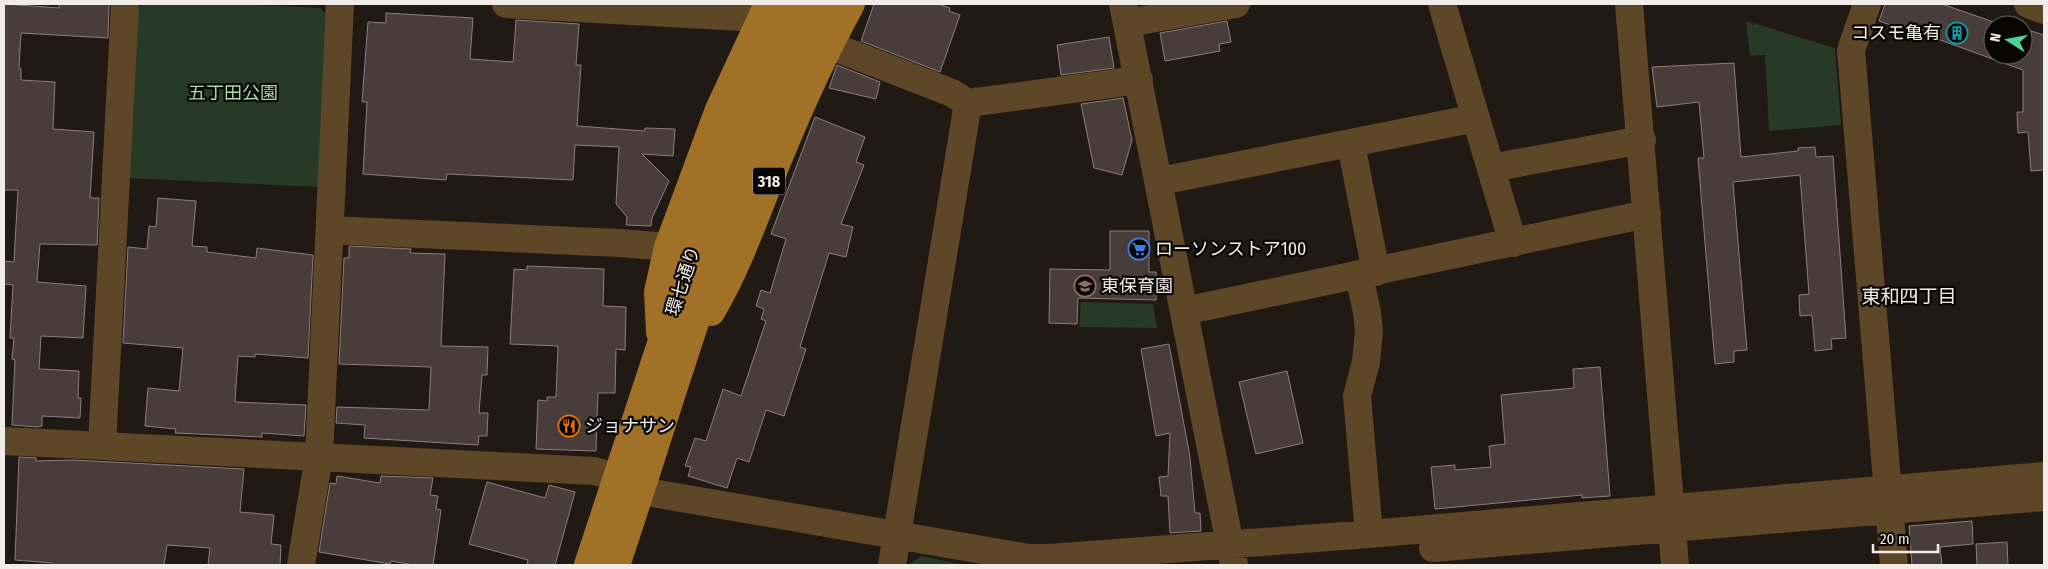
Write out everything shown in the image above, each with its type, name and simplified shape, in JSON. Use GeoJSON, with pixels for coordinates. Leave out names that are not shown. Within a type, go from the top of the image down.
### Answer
{"type":"FeatureCollection","features":[{"type":"Feature","properties":{"kind":"main road","name":"環七通り"},"geometry":{"type":"LineString","coordinates":[[726,195],[755,91],[797,4]]}},
{"type":"Feature","properties":{"kind":"main road","name":"環七通り"},"geometry":{"type":"LineString","coordinates":[[616,565],[641,491],[673,353],[692,250],[726,195],[776,101],[823,4]]}},
{"type":"Feature","properties":{"kind":"main road","name":"318"},"geometry":{"type":"LineString","coordinates":[[673,353],[727,286],[777,162],[829,45],[851,4]]}},
{"type":"Feature","properties":{"kind":"main road","name":"318"},"geometry":{"type":"LineString","coordinates":[[673,353],[658,292],[668,247],[718,112],[764,11]]}},
{"type":"Feature","properties":{"kind":"main road","name":"環七通り"},"geometry":{"type":"LineString","coordinates":[[588,565],[617,477],[673,353]]}},
{"type":"Feature","properties":{"kind":"street"},"geometry":{"type":"LineString","coordinates":[[102,445],[125,4]]}},
{"type":"Feature","properties":{"kind":"street"},"geometry":{"type":"LineString","coordinates":[[301,565],[319,456],[340,4]]}},
{"type":"Feature","properties":{"kind":"street"},"geometry":{"type":"LineString","coordinates":[[506,4],[764,11]]}},
{"type":"Feature","properties":{"kind":"street"},"geometry":{"type":"LineString","coordinates":[[1231,555],[1160,181],[1125,14],[1236,4]]}},
{"type":"Feature","properties":{"kind":"street"},"geometry":{"type":"LineString","coordinates":[[1442,4],[1513,243]]}},
{"type":"Feature","properties":{"kind":"street"},"geometry":{"type":"LineString","coordinates":[[1630,4],[1675,565]]}},
{"type":"Feature","properties":{"kind":"street"},"geometry":{"type":"LineString","coordinates":[[1867,4],[1851,50],[1894,565]]}},
{"type":"Feature","properties":{"kind":"street"},"geometry":{"type":"LineString","coordinates":[[2028,4],[2044,10]]}},
{"type":"Feature","properties":{"kind":"street"},"geometry":{"type":"LineString","coordinates":[[829,45],[952,93],[968,103],[1139,80]]}},
{"type":"Feature","properties":{"kind":"street"},"geometry":{"type":"LineString","coordinates":[[892,565],[968,103]]}},
{"type":"Feature","properties":{"kind":"street"},"geometry":{"type":"LineString","coordinates":[[1160,181],[1476,118]]}},
{"type":"Feature","properties":{"kind":"street"},"geometry":{"type":"LineString","coordinates":[[1491,168],[1642,140]]}},
{"type":"Feature","properties":{"kind":"street"},"geometry":{"type":"LineString","coordinates":[[1351,144],[1368,274],[1367,312],[1369,331],[1366,362],[1357,396],[1369,534]]}},
{"type":"Feature","properties":{"kind":"street"},"geometry":{"type":"LineString","coordinates":[[1184,311],[1368,274],[1647,214]]}},
{"type":"Feature","properties":{"kind":"street"},"geometry":{"type":"LineString","coordinates":[[330,230],[618,242],[668,247]]}},
{"type":"Feature","properties":{"kind":"street"},"geometry":{"type":"LineString","coordinates":[[4,441],[594,471],[617,477]]}},
{"type":"Feature","properties":{"kind":"street"},"geometry":{"type":"LineString","coordinates":[[1231,555],[1255,561],[1455,546],[1671,517],[1888,499],[2044,476]]}},
{"type":"Feature","properties":{"kind":"street"},"geometry":{"type":"LineString","coordinates":[[641,491],[897,534],[1030,562],[1231,555],[1369,534],[1455,546]]}},
{"type":"Feature","properties":{"kind":"street"},"geometry":{"type":"LineString","coordinates":[[1888,499],[2044,497]]}},
{"type":"Feature","properties":{"kind":"green space","name":"五丁田公園"},"geometry":{"type":"Polygon","coordinates":[[[143,4],[240,4],[320,8],[326,14],[320,187],[126,178],[136,10],[143,4]]]}},
{"type":"Feature","properties":{"kind":"green space"},"geometry":{"type":"Polygon","coordinates":[[[1746,21],[1835,48],[1841,125],[1769,131],[1765,55],[1750,56],[1746,21]]]}},
{"type":"Feature","properties":{"kind":"green space"},"geometry":{"type":"Polygon","coordinates":[[[1081,302],[1153,304],[1157,328],[1079,327],[1081,302]]]}},
{"type":"Feature","properties":{"kind":"green space"},"geometry":{"type":"Polygon","coordinates":[[[921,556],[965,565],[909,565],[921,556]]]}},
{"type":"Feature","properties":{"kind":"building"},"geometry":{"type":"Polygon","coordinates":[[[4,4],[59,8],[59,4],[109,4],[108,38],[21,33],[19,68],[21,69],[21,80],[55,82],[53,129],[94,132],[90,198],[99,198],[97,245],[40,244],[37,282],[86,286],[83,338],[41,336],[39,369],[79,371],[78,398],[81,398],[80,418],[42,416],[42,426],[37,427],[12,425],[15,360],[12,359],[14,338],[10,338],[13,285],[4,284],[4,261],[14,262],[18,190],[4,190],[4,4]]]}},
{"type":"Feature","properties":{"kind":"building"},"geometry":{"type":"Polygon","coordinates":[[[874,4],[938,4],[950,8],[949,11],[960,15],[940,72],[861,41],[874,4]]]}},
{"type":"Feature","properties":{"kind":"building"},"geometry":{"type":"Polygon","coordinates":[[[1885,4],[1942,4],[1983,18],[1983,56],[1918,32],[1917,34],[1879,21],[1885,4]]]}},
{"type":"Feature","properties":{"kind":"building"},"geometry":{"type":"Polygon","coordinates":[[[386,13],[473,18],[470,59],[513,62],[516,20],[579,24],[576,65],[581,65],[577,126],[645,131],[645,128],[675,129],[673,156],[642,154],[669,181],[652,218],[651,226],[626,225],[627,217],[616,204],[619,147],[575,145],[573,180],[447,174],[446,180],[363,174],[367,102],[362,102],[368,22],[386,23],[386,13]]]}},
{"type":"Feature","properties":{"kind":"building"},"geometry":{"type":"Polygon","coordinates":[[[1227,21],[1231,42],[1219,44],[1220,51],[1165,61],[1160,33],[1227,21]]]}},
{"type":"Feature","properties":{"kind":"building"},"geometry":{"type":"Polygon","coordinates":[[[2033,32],[2044,35],[2044,170],[2031,171],[2028,132],[2018,133],[2017,112],[2023,112],[2023,70],[2009,65],[2033,65],[2033,32]]]}},
{"type":"Feature","properties":{"kind":"building"},"geometry":{"type":"Polygon","coordinates":[[[1109,37],[1114,68],[1061,75],[1057,45],[1109,37]]]}},
{"type":"Feature","properties":{"kind":"building"},"geometry":{"type":"Polygon","coordinates":[[[1734,63],[1741,157],[1798,151],[1798,148],[1815,147],[1816,157],[1833,156],[1846,338],[1831,339],[1832,349],[1815,351],[1812,315],[1800,316],[1799,295],[1809,294],[1800,175],[1733,182],[1747,350],[1734,351],[1734,362],[1715,364],[1698,158],[1704,158],[1699,102],[1657,107],[1652,67],[1734,63]]]}},
{"type":"Feature","properties":{"kind":"building"},"geometry":{"type":"Polygon","coordinates":[[[837,65],[880,82],[876,99],[829,88],[837,65]]]}},
{"type":"Feature","properties":{"kind":"building"},"geometry":{"type":"Polygon","coordinates":[[[1123,98],[1132,140],[1122,175],[1094,168],[1081,104],[1123,98]]]}},
{"type":"Feature","properties":{"kind":"building"},"geometry":{"type":"Polygon","coordinates":[[[815,117],[865,137],[856,162],[864,165],[841,224],[853,227],[846,257],[829,253],[800,347],[806,349],[784,416],[766,410],[749,462],[737,458],[727,488],[688,476],[691,467],[685,466],[695,438],[706,441],[723,389],[741,396],[766,321],[761,319],[764,309],[756,306],[761,290],[770,293],[786,239],[771,234],[815,117]]]}},
{"type":"Feature","properties":{"kind":"building"},"geometry":{"type":"Polygon","coordinates":[[[158,198],[196,201],[192,246],[207,247],[207,252],[256,258],[257,248],[313,255],[308,358],[255,354],[255,357],[238,356],[235,402],[306,405],[304,436],[262,433],[262,437],[175,433],[176,429],[145,426],[148,388],[179,391],[183,348],[123,343],[128,247],[147,249],[149,226],[156,227],[158,198]]]}},
{"type":"Feature","properties":{"kind":"building"},"geometry":{"type":"Polygon","coordinates":[[[1110,231],[1149,231],[1149,272],[1156,272],[1156,300],[1078,298],[1077,324],[1049,323],[1050,269],[1110,270],[1110,231]]]}},
{"type":"Feature","properties":{"kind":"building"},"geometry":{"type":"Polygon","coordinates":[[[349,246],[411,249],[410,253],[445,254],[441,346],[488,347],[487,375],[482,375],[479,413],[488,413],[487,436],[479,436],[478,445],[364,438],[365,425],[336,423],[337,407],[429,410],[431,367],[339,364],[344,258],[349,258],[349,246]]]}},
{"type":"Feature","properties":{"kind":"building"},"geometry":{"type":"Polygon","coordinates":[[[527,266],[604,269],[603,306],[626,307],[625,350],[616,349],[615,393],[598,393],[596,451],[536,449],[538,400],[547,401],[547,397],[556,397],[558,346],[510,344],[514,269],[527,270],[527,266]]]}},
{"type":"Feature","properties":{"kind":"building"},"geometry":{"type":"Polygon","coordinates":[[[1169,344],[1190,457],[1195,513],[1200,513],[1201,531],[1170,533],[1168,496],[1161,496],[1159,477],[1168,476],[1170,433],[1156,436],[1141,349],[1169,344]]]}},
{"type":"Feature","properties":{"kind":"building"},"geometry":{"type":"Polygon","coordinates":[[[1600,367],[1610,496],[1582,498],[1582,495],[1435,509],[1431,467],[1455,465],[1455,470],[1491,467],[1489,446],[1505,444],[1501,395],[1574,388],[1573,369],[1600,367]]]}},
{"type":"Feature","properties":{"kind":"building"},"geometry":{"type":"Polygon","coordinates":[[[1287,371],[1303,443],[1256,454],[1239,382],[1287,371]]]}},
{"type":"Feature","properties":{"kind":"building"},"geometry":{"type":"Polygon","coordinates":[[[19,457],[36,458],[36,461],[73,460],[244,469],[240,512],[274,515],[271,544],[281,545],[280,565],[208,565],[210,548],[167,545],[164,565],[52,565],[52,563],[15,560],[19,457]]]}},
{"type":"Feature","properties":{"kind":"building"},"geometry":{"type":"Polygon","coordinates":[[[337,476],[380,483],[381,476],[433,478],[430,495],[438,496],[436,509],[441,510],[433,565],[414,565],[391,561],[390,564],[319,552],[330,483],[336,484],[337,476]]]}},
{"type":"Feature","properties":{"kind":"building"},"geometry":{"type":"Polygon","coordinates":[[[487,482],[545,498],[549,485],[575,492],[555,565],[527,565],[528,560],[469,544],[487,482]]]}},
{"type":"Feature","properties":{"kind":"building"},"geometry":{"type":"Polygon","coordinates":[[[1972,521],[1973,544],[1940,547],[1942,565],[1912,565],[1909,526],[1972,521]]]}},
{"type":"Feature","properties":{"kind":"building"},"geometry":{"type":"Polygon","coordinates":[[[2007,542],[2008,565],[1977,565],[1976,544],[2007,542]]]}},
{"type":"Feature","properties":{"kind":"place","name":"コスモ亀有"},"geometry":{"type":"Point","coordinates":[1957,33]}},
{"type":"Feature","properties":{"kind":"place","name":"ローソンストア100"},"geometry":{"type":"Point","coordinates":[1139,249]}},
{"type":"Feature","properties":{"kind":"place","name":"東保育園"},"geometry":{"type":"Point","coordinates":[1085,286]}},
{"type":"Feature","properties":{"kind":"place","name":"ジョナサン"},"geometry":{"type":"Point","coordinates":[569,426]}},
{"type":"Feature","properties":{"kind":"district","name":"東和四丁目"},"geometry":{"type":"Point","coordinates":[1909,296]}}]}
